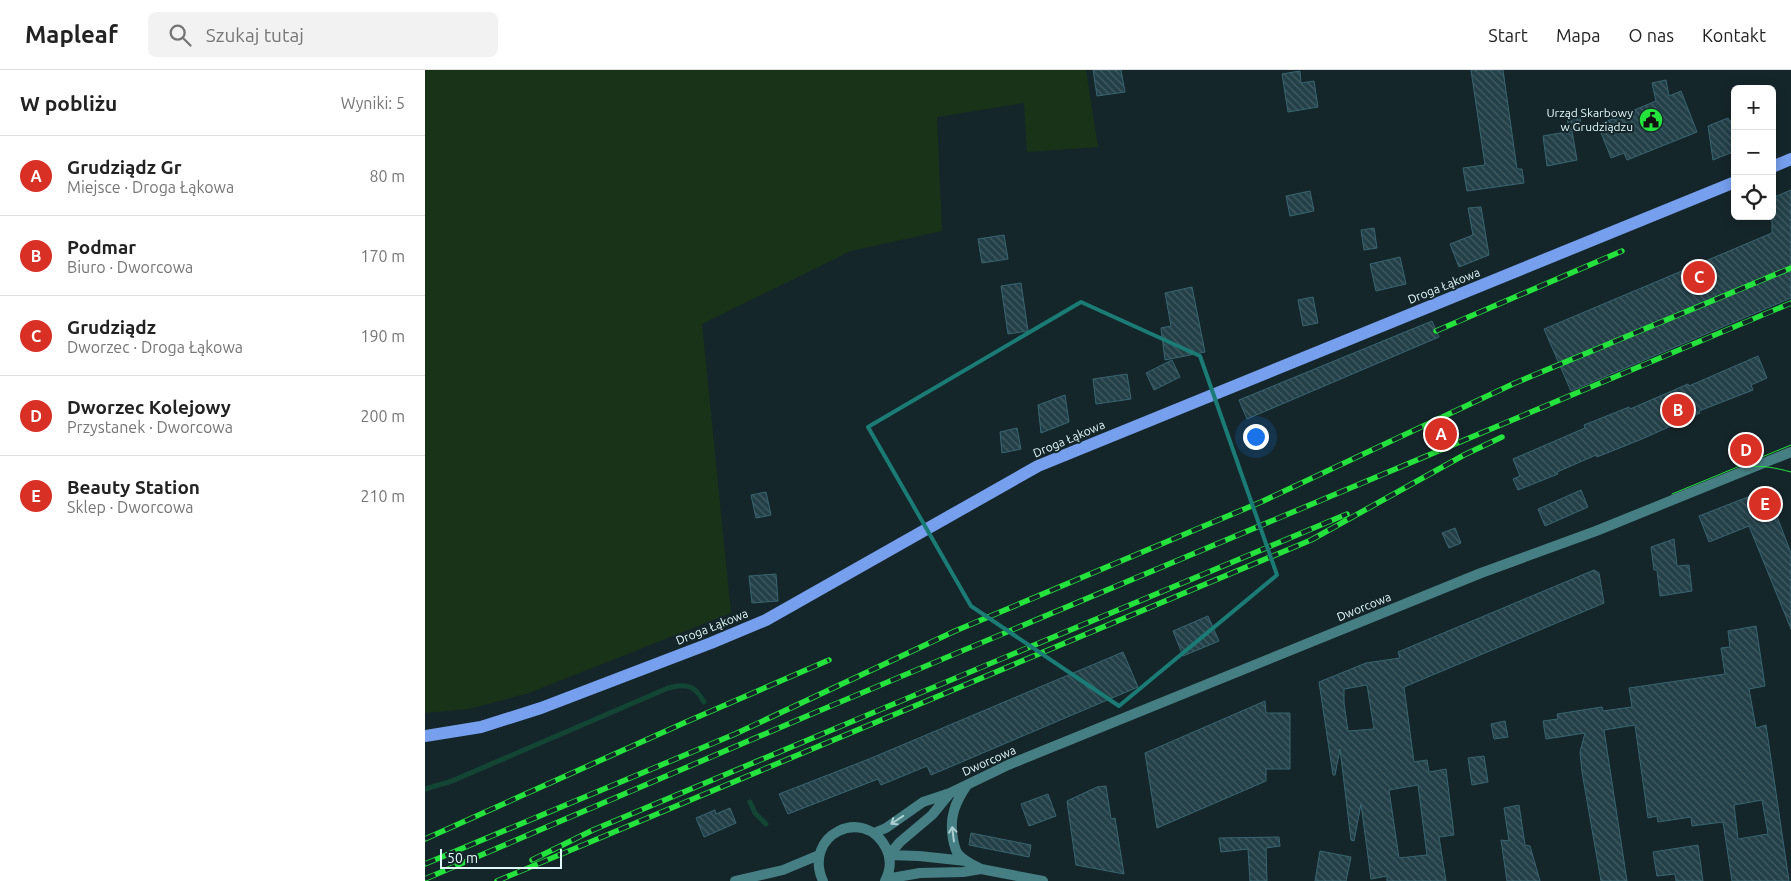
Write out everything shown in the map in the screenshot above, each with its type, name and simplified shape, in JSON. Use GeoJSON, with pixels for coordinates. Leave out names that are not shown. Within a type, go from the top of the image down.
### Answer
{"type":"FeatureCollection","features":[{"type":"Feature","properties":{"kind":"main road"},"geometry":{"type":"LineString","coordinates":[[1776,165],[1791,159]]}},
{"type":"Feature","properties":{"kind":"main road","name":"Droga Łąkowa"},"geometry":{"type":"LineString","coordinates":[[425,736],[481,727],[541,708],[766,620],[1038,466],[1731,184]]}},
{"type":"Feature","properties":{"kind":"street","name":"Dworcowa"},"geometry":{"type":"LineString","coordinates":[[874,833],[886,828],[923,802],[950,793],[1018,762],[1481,573],[1596,531],[1791,452]]}},
{"type":"Feature","properties":{"kind":"street"},"geometry":{"type":"LineString","coordinates":[[968,784],[958,799],[953,812],[951,830],[959,854],[966,861],[981,869],[1043,881]]}},
{"type":"Feature","properties":{"kind":"street","name":"Dworcowa"},"geometry":{"type":"LineString","coordinates":[[889,855],[900,842],[932,815],[950,793]]}},
{"type":"Feature","properties":{"kind":"street"},"geometry":{"type":"LineString","coordinates":[[823,881],[819,872],[818,860],[821,848],[828,838],[838,831],[850,827],[862,828],[874,833],[883,841],[890,863],[885,880],[920,873],[963,872],[981,869]]}},
{"type":"Feature","properties":{"kind":"street"},"geometry":{"type":"LineString","coordinates":[[735,881],[783,870],[819,855]]}},
{"type":"Feature","properties":{"kind":"street"},"geometry":{"type":"LineString","coordinates":[[889,855],[966,861]]}},
{"type":"Feature","properties":{"kind":"highlighted area"},"geometry":{"type":"Polygon","coordinates":[[[1081,302],[1200,356],[1277,575],[1119,706],[971,606],[868,427],[1081,302]]]}},
{"type":"Feature","properties":{"kind":"green space"},"geometry":{"type":"Polygon","coordinates":[[[425,70],[1086,70],[1098,147],[1027,152],[1024,103],[937,117],[942,231],[851,251],[702,324],[731,613],[529,693],[469,709],[425,713],[425,70]]]}},
{"type":"Feature","properties":{"kind":"building"},"geometry":{"type":"Polygon","coordinates":[[[1093,70],[1121,70],[1125,92],[1097,96],[1093,70]]]}},
{"type":"Feature","properties":{"kind":"building"},"geometry":{"type":"Polygon","coordinates":[[[1471,70],[1503,70],[1517,169],[1522,169],[1524,183],[1467,191],[1463,168],[1485,165],[1471,70]]]}},
{"type":"Feature","properties":{"kind":"building"},"geometry":{"type":"Polygon","coordinates":[[[1300,71],[1301,83],[1314,81],[1318,107],[1288,112],[1282,74],[1300,71]]]}},
{"type":"Feature","properties":{"kind":"building","name":"Urząd Skarbowy w Grudziądzu"},"geometry":{"type":"Polygon","coordinates":[[[1666,80],[1669,96],[1681,91],[1697,132],[1627,160],[1624,153],[1611,158],[1598,125],[1656,101],[1652,83],[1666,80]]]}},
{"type":"Feature","properties":{"kind":"building"},"geometry":{"type":"Polygon","coordinates":[[[1580,116],[1581,128],[1569,130],[1567,117],[1580,116]]]}},
{"type":"Feature","properties":{"kind":"building"},"geometry":{"type":"Polygon","coordinates":[[[1728,118],[1731,121],[1731,153],[1713,160],[1708,126],[1728,118]]]}},
{"type":"Feature","properties":{"kind":"building"},"geometry":{"type":"Polygon","coordinates":[[[1572,131],[1577,160],[1547,166],[1543,136],[1572,131]]]}},
{"type":"Feature","properties":{"kind":"building"},"geometry":{"type":"Polygon","coordinates":[[[1791,190],[1791,298],[1571,391],[1544,329],[1772,233],[1772,220],[1776,220],[1776,196],[1791,190]]]}},
{"type":"Feature","properties":{"kind":"building"},"geometry":{"type":"Polygon","coordinates":[[[1310,191],[1314,211],[1290,216],[1286,196],[1310,191]]]}},
{"type":"Feature","properties":{"kind":"building"},"geometry":{"type":"Polygon","coordinates":[[[1481,207],[1489,255],[1459,267],[1450,244],[1473,235],[1468,208],[1481,207]]]}},
{"type":"Feature","properties":{"kind":"building"},"geometry":{"type":"Polygon","coordinates":[[[1374,228],[1377,248],[1364,250],[1361,230],[1374,228]]]}},
{"type":"Feature","properties":{"kind":"building"},"geometry":{"type":"Polygon","coordinates":[[[1004,235],[1008,259],[982,263],[978,239],[1004,235]]]}},
{"type":"Feature","properties":{"kind":"building"},"geometry":{"type":"Polygon","coordinates":[[[1400,257],[1406,284],[1376,291],[1370,264],[1400,257]]]}},
{"type":"Feature","properties":{"kind":"building"},"geometry":{"type":"Polygon","coordinates":[[[1021,283],[1028,331],[1008,334],[1001,286],[1021,283]]]}},
{"type":"Feature","properties":{"kind":"building"},"geometry":{"type":"Polygon","coordinates":[[[1192,287],[1205,352],[1165,360],[1161,328],[1171,326],[1165,293],[1192,287]]]}},
{"type":"Feature","properties":{"kind":"building"},"geometry":{"type":"Polygon","coordinates":[[[1313,297],[1318,323],[1303,326],[1298,300],[1313,297]]]}},
{"type":"Feature","properties":{"kind":"building"},"geometry":{"type":"Polygon","coordinates":[[[1432,321],[1439,337],[1247,419],[1239,400],[1432,321]]]}},
{"type":"Feature","properties":{"kind":"building"},"geometry":{"type":"Polygon","coordinates":[[[1758,356],[1767,378],[1751,385],[1753,390],[1699,411],[1700,413],[1642,439],[1597,457],[1596,455],[1557,472],[1558,474],[1518,490],[1513,479],[1520,476],[1513,459],[1585,428],[1584,425],[1629,407],[1630,409],[1688,384],[1689,386],[1758,356]]]}},
{"type":"Feature","properties":{"kind":"building"},"geometry":{"type":"Polygon","coordinates":[[[1172,360],[1180,377],[1154,390],[1146,373],[1172,360]]]}},
{"type":"Feature","properties":{"kind":"building"},"geometry":{"type":"Polygon","coordinates":[[[1127,374],[1131,399],[1096,404],[1093,379],[1127,374]]]}},
{"type":"Feature","properties":{"kind":"building"},"geometry":{"type":"Polygon","coordinates":[[[1065,395],[1069,422],[1041,433],[1038,405],[1065,395]]]}},
{"type":"Feature","properties":{"kind":"building"},"geometry":{"type":"Polygon","coordinates":[[[1017,428],[1021,449],[1002,453],[1000,432],[1017,428]]]}},
{"type":"Feature","properties":{"kind":"building"},"geometry":{"type":"Polygon","coordinates":[[[1581,490],[1588,507],[1545,526],[1538,509],[1581,490]]]}},
{"type":"Feature","properties":{"kind":"building"},"geometry":{"type":"Polygon","coordinates":[[[766,492],[771,515],[756,518],[751,495],[766,492]]]}},
{"type":"Feature","properties":{"kind":"building"},"geometry":{"type":"Polygon","coordinates":[[[1753,495],[1756,501],[1769,496],[1791,553],[1791,629],[1749,526],[1709,542],[1699,516],[1753,495]]]}},
{"type":"Feature","properties":{"kind":"building"},"geometry":{"type":"Polygon","coordinates":[[[1455,528],[1461,543],[1449,548],[1442,533],[1455,528]]]}},
{"type":"Feature","properties":{"kind":"building"},"geometry":{"type":"Polygon","coordinates":[[[1674,539],[1677,566],[1689,565],[1692,591],[1660,596],[1657,570],[1654,570],[1651,547],[1674,539]]]}},
{"type":"Feature","properties":{"kind":"building"},"geometry":{"type":"Polygon","coordinates":[[[1594,570],[1599,573],[1604,603],[1404,687],[1414,762],[1427,760],[1429,772],[1446,769],[1454,835],[1439,837],[1446,881],[1387,881],[1387,876],[1371,879],[1361,804],[1354,841],[1351,840],[1340,749],[1335,775],[1333,775],[1319,682],[1366,663],[1400,658],[1398,652],[1594,570]],[[1367,685],[1344,689],[1348,731],[1374,729],[1367,685]],[[1418,785],[1389,790],[1399,858],[1427,855],[1418,785]]]}},
{"type":"Feature","properties":{"kind":"building"},"geometry":{"type":"Polygon","coordinates":[[[776,574],[778,601],[752,603],[749,576],[776,574]]]}},
{"type":"Feature","properties":{"kind":"building"},"geometry":{"type":"Polygon","coordinates":[[[1208,616],[1219,641],[1183,656],[1173,631],[1208,616]]]}},
{"type":"Feature","properties":{"kind":"building"},"geometry":{"type":"Polygon","coordinates":[[[1756,626],[1765,686],[1749,689],[1756,728],[1766,725],[1789,881],[1732,881],[1723,822],[1692,826],[1691,817],[1658,822],[1657,816],[1648,818],[1635,725],[1604,730],[1627,881],[1601,881],[1582,772],[1580,752],[1585,733],[1546,739],[1543,721],[1558,719],[1557,714],[1602,707],[1603,711],[1632,707],[1629,688],[1725,674],[1721,648],[1730,647],[1728,631],[1756,626]],[[1762,800],[1734,805],[1738,839],[1768,834],[1762,800]]]}},
{"type":"Feature","properties":{"kind":"building"},"geometry":{"type":"Polygon","coordinates":[[[1123,652],[1138,687],[931,775],[927,766],[881,785],[878,779],[788,814],[779,794],[869,759],[1123,652]]]}},
{"type":"Feature","properties":{"kind":"building"},"geometry":{"type":"Polygon","coordinates":[[[1265,701],[1266,713],[1290,713],[1290,769],[1266,769],[1266,781],[1157,828],[1145,753],[1265,701]]]}},
{"type":"Feature","properties":{"kind":"building"},"geometry":{"type":"Polygon","coordinates":[[[1505,721],[1508,737],[1494,739],[1491,724],[1505,721]]]}},
{"type":"Feature","properties":{"kind":"building"},"geometry":{"type":"Polygon","coordinates":[[[1484,756],[1488,782],[1472,785],[1468,758],[1484,756]]]}},
{"type":"Feature","properties":{"kind":"building"},"geometry":{"type":"Polygon","coordinates":[[[1106,786],[1111,819],[1115,818],[1124,874],[1076,865],[1067,801],[1097,787],[1106,786]]]}},
{"type":"Feature","properties":{"kind":"building"},"geometry":{"type":"Polygon","coordinates":[[[1048,794],[1056,816],[1029,826],[1021,804],[1048,794]]]}},
{"type":"Feature","properties":{"kind":"building"},"geometry":{"type":"Polygon","coordinates":[[[1519,805],[1525,845],[1530,846],[1540,881],[1507,881],[1501,840],[1509,841],[1504,808],[1519,805]]]}},
{"type":"Feature","properties":{"kind":"building"},"geometry":{"type":"Polygon","coordinates":[[[730,808],[736,823],[704,837],[696,818],[715,810],[716,814],[730,808]]]}},
{"type":"Feature","properties":{"kind":"building"},"geometry":{"type":"Polygon","coordinates":[[[971,833],[1031,845],[1029,857],[969,845],[971,833]]]}},
{"type":"Feature","properties":{"kind":"building"},"geometry":{"type":"Polygon","coordinates":[[[1279,837],[1280,846],[1266,848],[1267,881],[1250,881],[1248,849],[1221,852],[1219,838],[1279,837]]]}},
{"type":"Feature","properties":{"kind":"building"},"geometry":{"type":"Polygon","coordinates":[[[1698,845],[1703,881],[1676,881],[1675,874],[1657,876],[1653,852],[1698,845]]]}},
{"type":"Feature","properties":{"kind":"building"},"geometry":{"type":"Polygon","coordinates":[[[1320,851],[1351,857],[1346,881],[1315,881],[1320,851]]]}},
{"type":"Feature","properties":{"kind":"waterway"},"geometry":{"type":"LineString","coordinates":[[425,789],[452,781],[668,688],[689,687],[697,692],[704,702]]}},
{"type":"Feature","properties":{"kind":"waterway"},"geometry":{"type":"LineString","coordinates":[[750,802],[755,813],[766,824]]}},
{"type":"Feature","properties":{"kind":"tram line"},"geometry":{"type":"LineString","coordinates":[[1672,494],[1791,445]]}},
{"type":"Feature","properties":{"kind":"tram line"},"geometry":{"type":"LineString","coordinates":[[1747,467],[1769,467],[1791,472]]}},
{"type":"Feature","properties":{"kind":"railway"},"geometry":{"type":"LineString","coordinates":[[1436,331],[1622,251]]}},
{"type":"Feature","properties":{"kind":"railway"},"geometry":{"type":"LineString","coordinates":[[425,864],[735,734],[955,631],[1261,502],[1515,383],[1791,268]]}},
{"type":"Feature","properties":{"kind":"railway"},"geometry":{"type":"LineString","coordinates":[[425,879],[814,713],[1791,303]]}},
{"type":"Feature","properties":{"kind":"railway"},"geometry":{"type":"LineString","coordinates":[[497,881],[1311,540],[1464,455],[1502,437]]}},
{"type":"Feature","properties":{"kind":"railway"},"geometry":{"type":"LineString","coordinates":[[532,860],[593,830],[1347,514]]}},
{"type":"Feature","properties":{"kind":"railway"},"geometry":{"type":"LineString","coordinates":[[425,839],[829,660]]}},
{"type":"Feature","properties":{"kind":"place","name":"Urząd Skarbowy w Grudziądzu"},"geometry":{"type":"Point","coordinates":[1651,120]}},
{"type":"Feature","properties":{"kind":"place","name":"Grudziądz"},"geometry":{"type":"Point","coordinates":[1699,277]}},
{"type":"Feature","properties":{"kind":"place","name":"Podmar"},"geometry":{"type":"Point","coordinates":[1678,410]}},
{"type":"Feature","properties":{"kind":"place","name":"Grudziądz Gr"},"geometry":{"type":"Point","coordinates":[1441,434]}},
{"type":"Feature","properties":{"kind":"place","name":"Dworzec Kolejowy"},"geometry":{"type":"Point","coordinates":[1746,450]}},
{"type":"Feature","properties":{"kind":"place","name":"Beauty Station"},"geometry":{"type":"Point","coordinates":[1765,504]}}]}
